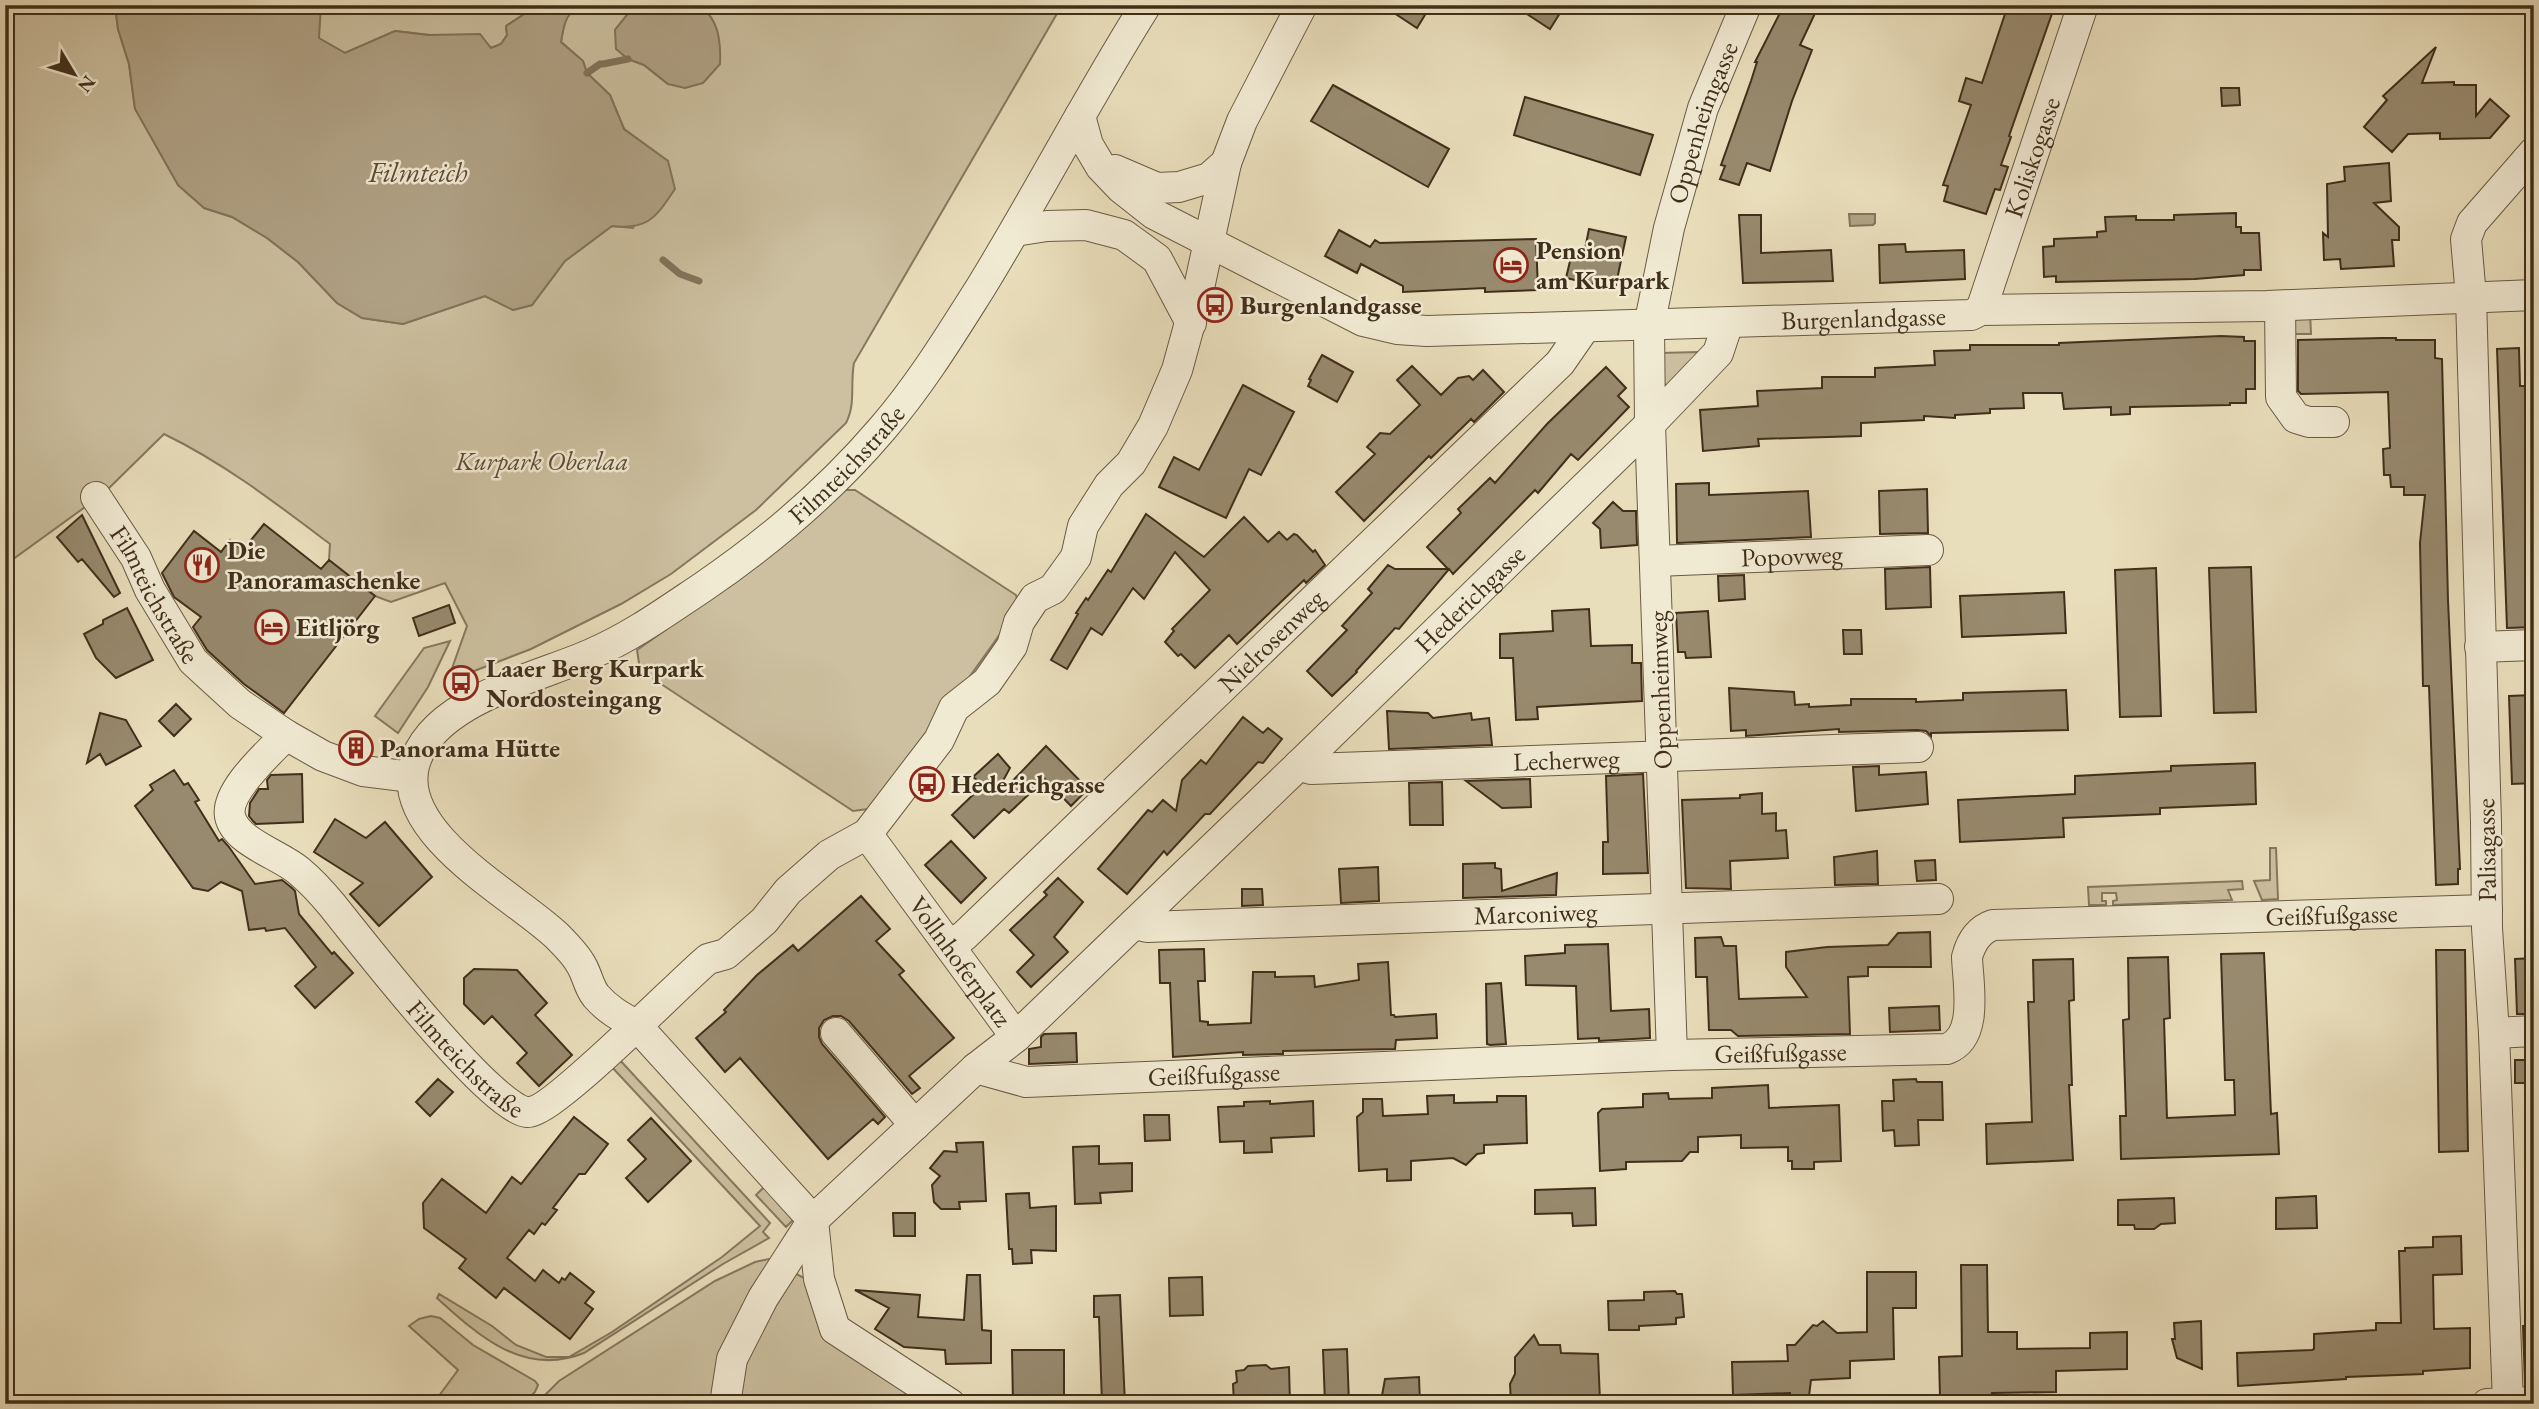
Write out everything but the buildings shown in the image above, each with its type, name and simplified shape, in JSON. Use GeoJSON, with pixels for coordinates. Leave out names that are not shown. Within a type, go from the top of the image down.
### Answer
{"type":"FeatureCollection","features":[{"type":"Feature","properties":{"kind":"street","name":"Filmteichstraße"},"geometry":{"type":"LineString","coordinates":[[96,497],[136,558],[150,590],[193,661],[240,704],[323,756],[363,771],[412,777],[420,750],[432,731],[447,717],[474,702],[592,654],[653,620],[754,550],[801,512],[882,429],[950,338],[1146,5]]}},
{"type":"Feature","properties":{"kind":"street"},"geometry":{"type":"LineString","coordinates":[[636,1025],[708,959],[726,954],[828,855],[867,834],[939,740],[954,708],[987,682],[1012,646],[1020,622],[1035,598],[1053,589],[1076,557],[1083,526],[1110,485],[1131,463],[1153,426],[1177,370],[1210,243],[1226,163],[1242,121],[1301,5]]}},
{"type":"Feature","properties":{"kind":"street","name":"Oppenheimgasse"},"geometry":{"type":"LineString","coordinates":[[1649,326],[1669,228],[1703,108],[1746,5]]}},
{"type":"Feature","properties":{"kind":"street","name":"Koliskogasse"},"geometry":{"type":"LineString","coordinates":[[1981,310],[2084,5]]}},
{"type":"Feature","properties":{"kind":"street","name":"Burgenlandgasse"},"geometry":{"type":"LineString","coordinates":[[1080,116],[1088,145],[1101,167],[1121,188],[1154,214],[1343,312],[1379,326],[1427,331],[1649,326],[1971,315],[1981,310],[2280,306],[2534,295]]}},
{"type":"Feature","properties":{"kind":"street","name":"Palisagasse"},"geometry":{"type":"LineString","coordinates":[[2508,1403],[2487,910],[2471,297],[2466,239],[2472,223],[2534,152]]}},
{"type":"Feature","properties":{"kind":"street"},"geometry":{"type":"LineString","coordinates":[[1101,167],[1119,171],[1157,188],[1179,187],[1209,178],[1226,163]]}},
{"type":"Feature","properties":{"kind":"street"},"geometry":{"type":"LineString","coordinates":[[1015,231],[1047,226],[1086,225],[1125,235],[1157,259],[1191,323]]}},
{"type":"Feature","properties":{"kind":"street"},"geometry":{"type":"LineString","coordinates":[[2280,306],[2281,397],[2296,418],[2309,422],[2334,422]]}},
{"type":"Feature","properties":{"kind":"street","name":"Hederichgasse"},"geometry":{"type":"LineString","coordinates":[[1016,1037],[1650,424],[1718,353],[1728,323]]}},
{"type":"Feature","properties":{"kind":"street","name":"Oppenheimweg"},"geometry":{"type":"LineString","coordinates":[[1649,326],[1672,1055]]}},
{"type":"Feature","properties":{"kind":"street","name":"Nielrosenweg"},"geometry":{"type":"LineString","coordinates":[[950,947],[975,926],[1560,363],[1585,327]]}},
{"type":"Feature","properties":{"kind":"street","name":"Popovweg"},"geometry":{"type":"LineString","coordinates":[[1656,561],[1928,550]]}},
{"type":"Feature","properties":{"kind":"street"},"geometry":{"type":"LineString","coordinates":[[2480,647],[2534,645]]}},
{"type":"Feature","properties":{"kind":"street","name":"Filmteichstraße"},"geometry":{"type":"LineString","coordinates":[[286,735],[234,793],[229,815],[237,830],[261,849],[298,869],[470,1068],[515,1109],[529,1113],[543,1108],[574,1084],[636,1025]]}},
{"type":"Feature","properties":{"kind":"street","name":"Lecherweg"},"geometry":{"type":"LineString","coordinates":[[1300,765],[1311,769],[1324,769],[1918,747]]}},
{"type":"Feature","properties":{"kind":"street"},"geometry":{"type":"LineString","coordinates":[[412,777],[414,793],[422,814],[441,839],[459,857],[557,936],[580,963],[593,992],[609,1010],[636,1025],[813,1220],[819,1279],[835,1329],[950,1404]]}},
{"type":"Feature","properties":{"kind":"street","name":"Vollnhoferplatz"},"geometry":{"type":"LineString","coordinates":[[725,1404],[732,1359],[763,1298],[813,1220],[976,1069],[1016,1037],[867,834]]}},
{"type":"Feature","properties":{"kind":"street","name":"Marconiweg"},"geometry":{"type":"LineString","coordinates":[[1134,924],[1147,927],[1938,899]]}},
{"type":"Feature","properties":{"kind":"street","name":"Geißfußgasse"},"geometry":{"type":"LineString","coordinates":[[976,1069],[1026,1082],[1672,1055],[1934,1050],[1955,1046],[1966,1033],[1967,957],[1980,932],[1993,925],[2487,910]]}},
{"type":"Feature","properties":{"kind":"street"},"geometry":{"type":"LineString","coordinates":[[2494,1033],[2534,1031]]}},
{"type":"Feature","properties":{"kind":"street"},"geometry":{"type":"LineString","coordinates":[[835,1033],[915,1125]]}},
{"type":"Feature","properties":{"kind":"street"},"geometry":{"type":"LineString","coordinates":[[2487,1404],[2534,1402]]}},
{"type":"Feature","properties":{"kind":"green space","name":"Kurpark Oberlaa"},"geometry":{"type":"Polygon","coordinates":[[[5,5],[115,5],[118,29],[129,64],[135,109],[204,208],[232,217],[267,238],[298,262],[337,303],[362,318],[403,324],[485,296],[513,310],[532,305],[565,261],[612,226],[633,228],[668,161],[624,129],[610,95],[587,73],[583,61],[561,42],[565,18],[576,7],[635,5],[615,30],[628,59],[644,65],[668,84],[708,15],[696,5],[1062,5],[854,363],[851,409],[846,423],[756,510],[671,574],[621,604],[531,649],[451,680],[450,674],[467,626],[445,583],[391,602],[375,596],[329,560],[330,544],[229,471],[164,434],[103,494],[5,565],[5,5]]]}},
{"type":"Feature","properties":{"kind":"green space"},"geometry":{"type":"Polygon","coordinates":[[[321,5],[538,5],[506,26],[507,35],[501,44],[491,48],[484,41],[395,31],[345,53],[318,38],[321,5]]]}},
{"type":"Feature","properties":{"kind":"green space"},"geometry":{"type":"Polygon","coordinates":[[[2310,313],[2311,334],[2293,334],[2292,314],[2310,313]]]}},
{"type":"Feature","properties":{"kind":"green space"},"geometry":{"type":"Polygon","coordinates":[[[1698,352],[1697,361],[1670,386],[1663,384],[1660,353],[1698,352]]]}},
{"type":"Feature","properties":{"kind":"green space"},"geometry":{"type":"Polygon","coordinates":[[[843,490],[855,490],[1016,595],[1019,607],[946,709],[868,809],[853,811],[640,670],[637,650],[681,619],[843,490]]]}},
{"type":"Feature","properties":{"kind":"green space"},"geometry":{"type":"Polygon","coordinates":[[[450,641],[428,687],[398,733],[375,716],[424,648],[450,641]]]}},
{"type":"Feature","properties":{"kind":"green space"},"geometry":{"type":"Polygon","coordinates":[[[2270,848],[2276,848],[2278,899],[2262,900],[2254,881],[2270,880],[2270,848]]]}},
{"type":"Feature","properties":{"kind":"green space"},"geometry":{"type":"Polygon","coordinates":[[[2242,881],[2243,889],[2228,890],[2232,900],[2113,905],[2113,901],[2117,900],[2116,893],[2102,893],[2102,901],[2106,901],[2106,905],[2089,905],[2088,887],[2242,881]]]}},
{"type":"Feature","properties":{"kind":"green space"},"geometry":{"type":"Polygon","coordinates":[[[618,1058],[770,1223],[763,1232],[769,1238],[723,1264],[584,1353],[562,1359],[542,1360],[522,1356],[487,1339],[437,1298],[439,1294],[492,1326],[516,1345],[546,1357],[569,1357],[612,1332],[722,1257],[760,1226],[610,1065],[618,1058]]]}},
{"type":"Feature","properties":{"kind":"green space"},"geometry":{"type":"Polygon","coordinates":[[[768,1183],[796,1217],[786,1227],[756,1195],[768,1183]]]}},
{"type":"Feature","properties":{"kind":"green space"},"geometry":{"type":"Polygon","coordinates":[[[769,1259],[804,1278],[933,1404],[536,1404],[559,1381],[715,1281],[755,1262],[769,1259]]]}},
{"type":"Feature","properties":{"kind":"green space"},"geometry":{"type":"Polygon","coordinates":[[[431,1316],[440,1318],[473,1345],[535,1381],[538,1385],[535,1392],[522,1404],[433,1404],[458,1370],[409,1326],[419,1319],[431,1316]]]}},
{"type":"Feature","properties":{"kind":"water","name":"Filmteich"},"geometry":{"type":"Polygon","coordinates":[[[115,5],[321,5],[319,38],[345,53],[395,31],[428,35],[480,34],[491,48],[501,44],[507,35],[506,26],[538,5],[587,5],[570,13],[561,42],[583,61],[587,73],[610,95],[624,129],[668,161],[675,189],[650,219],[635,226],[612,226],[565,261],[532,305],[513,310],[485,296],[403,324],[362,318],[337,303],[298,262],[267,238],[232,217],[204,208],[178,185],[135,109],[129,64],[118,29],[115,5]]]}},
{"type":"Feature","properties":{"kind":"water"},"geometry":{"type":"Polygon","coordinates":[[[635,5],[692,5],[710,16],[719,39],[720,64],[703,83],[685,88],[668,84],[644,65],[628,59],[616,49],[615,30],[635,5]]]}},
{"type":"Feature","properties":{"kind":"water"},"geometry":{"type":"Polygon","coordinates":[[[1849,214],[1875,214],[1875,223],[1850,226],[1849,214]]]}},
{"type":"Feature","properties":{"kind":"waterway"},"geometry":{"type":"LineString","coordinates":[[603,64],[628,59]]}},
{"type":"Feature","properties":{"kind":"waterway"},"geometry":{"type":"LineString","coordinates":[[587,73],[600,64]]}},
{"type":"Feature","properties":{"kind":"waterway"},"geometry":{"type":"LineString","coordinates":[[663,260],[680,274],[699,281]]}},
{"type":"Feature","properties":{"kind":"place","name":"Pension am Kurpark"},"geometry":{"type":"Point","coordinates":[1511,265]}},
{"type":"Feature","properties":{"kind":"place","name":"Burgenlandgasse"},"geometry":{"type":"Point","coordinates":[1215,305]}},
{"type":"Feature","properties":{"kind":"place","name":"Die Panoramaschenke"},"geometry":{"type":"Point","coordinates":[202,565]}},
{"type":"Feature","properties":{"kind":"place","name":"Eitljörg"},"geometry":{"type":"Point","coordinates":[272,627]}},
{"type":"Feature","properties":{"kind":"place","name":"Laaer Berg Kurpark Nordosteingang"},"geometry":{"type":"Point","coordinates":[461,683]}},
{"type":"Feature","properties":{"kind":"place","name":"Panorama Hütte"},"geometry":{"type":"Point","coordinates":[356,748]}},
{"type":"Feature","properties":{"kind":"place","name":"Hederichgasse"},"geometry":{"type":"Point","coordinates":[927,784]}}]}
